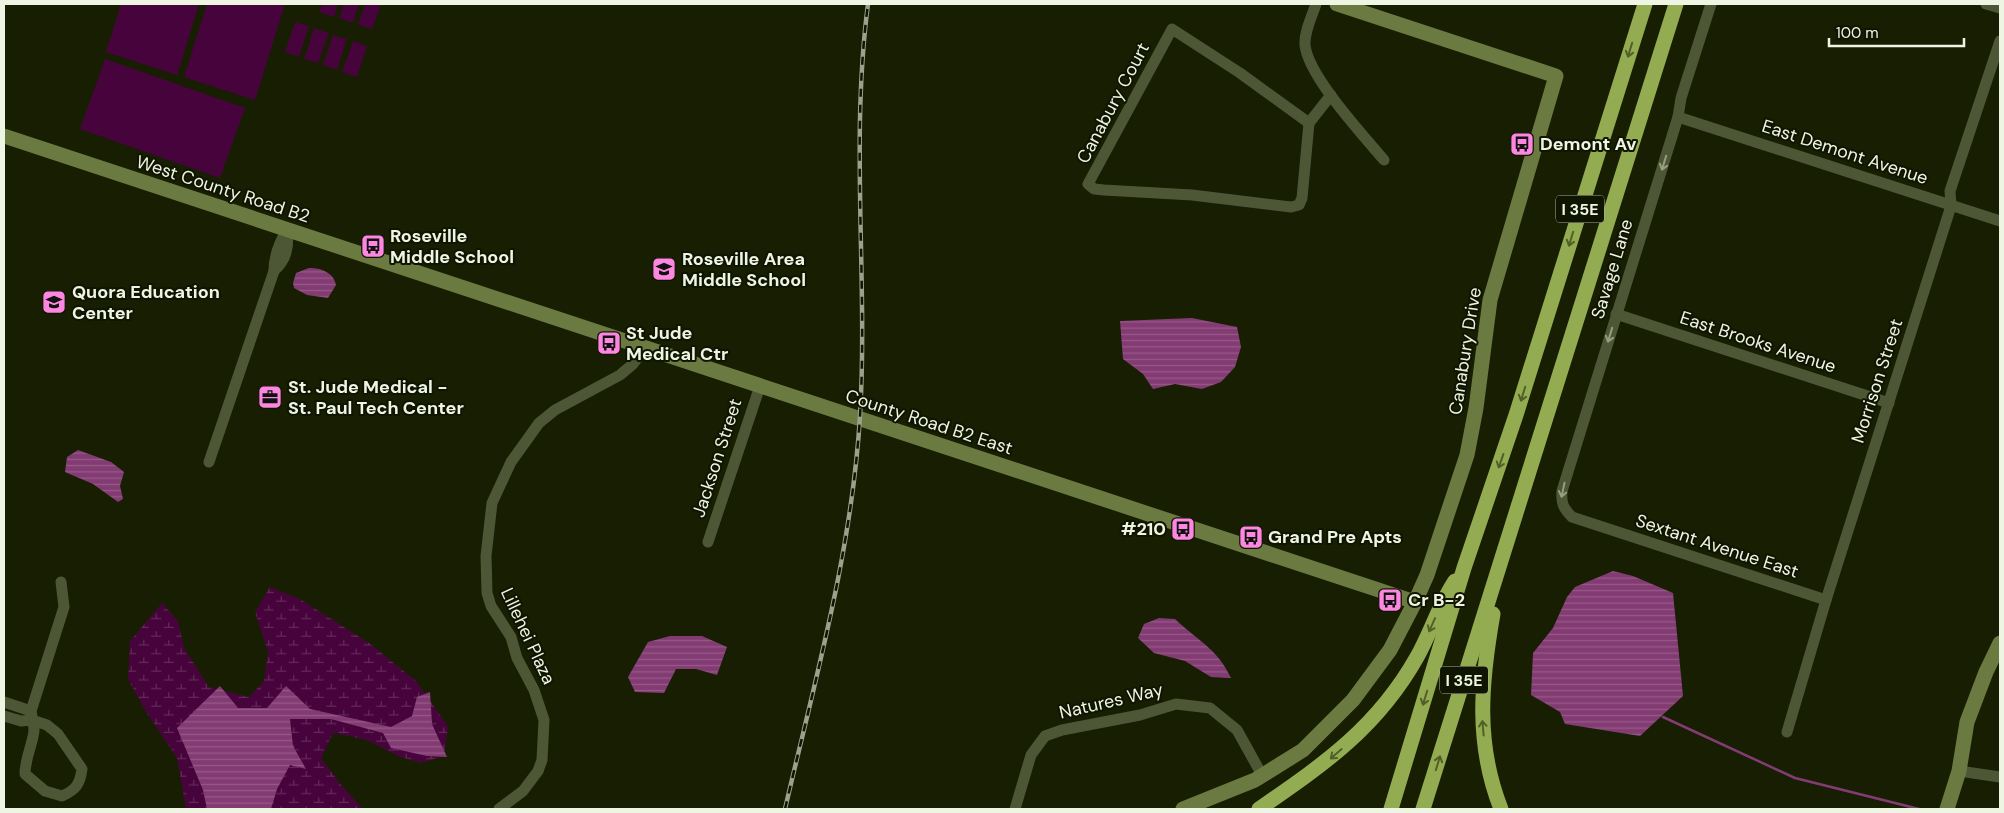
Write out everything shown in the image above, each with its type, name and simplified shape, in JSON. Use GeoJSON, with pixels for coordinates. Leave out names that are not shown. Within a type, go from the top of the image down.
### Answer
{"type":"FeatureCollection","features":[{"type":"Feature","properties":{"kind":"highway","name":"I 35E"},"geometry":{"type":"LineString","coordinates":[[1391,809],[1464,568],[1516,415],[1645,4]]}},
{"type":"Feature","properties":{"kind":"highway","name":"I 35E"},"geometry":{"type":"LineString","coordinates":[[1423,809],[1676,4]]}},
{"type":"Feature","properties":{"kind":"highway"},"geometry":{"type":"LineString","coordinates":[[1500,809],[1486,752],[1482,697],[1487,642],[1504,550]]}},
{"type":"Feature","properties":{"kind":"highway"},"geometry":{"type":"LineString","coordinates":[[1258,809],[1323,766],[1373,718],[1392,695],[1418,655],[1443,600],[1464,568]]}},
{"type":"Feature","properties":{"kind":"street"},"geometry":{"type":"LineString","coordinates":[[1316,4],[1305,44],[1309,60],[1331,95],[1384,160]]}},
{"type":"Feature","properties":{"kind":"street","name":"Canabury Drive"},"geometry":{"type":"LineString","coordinates":[[1183,809],[1262,775],[1304,750],[1353,700],[1390,650],[1415,602],[1467,455],[1476,408],[1490,300],[1556,76],[1336,4]]}},
{"type":"Feature","properties":{"kind":"street","name":"Savage Lane"},"geometry":{"type":"LineString","coordinates":[[1597,525],[1572,516],[1563,508],[1561,500],[1562,491],[1678,117],[1681,98],[1711,4]]}},
{"type":"Feature","properties":{"kind":"street"},"geometry":{"type":"LineString","coordinates":[[1986,4],[2000,8]]}},
{"type":"Feature","properties":{"kind":"street","name":"Canabury Court"},"geometry":{"type":"LineString","coordinates":[[1172,30],[1240,73],[1309,124],[1302,198],[1299,205],[1291,207],[1192,195],[1104,190],[1094,189],[1088,184],[1172,30]]}},
{"type":"Feature","properties":{"kind":"street","name":"Morrison Street"},"geometry":{"type":"LineString","coordinates":[[1787,732],[1826,600],[1952,206],[1950,191],[2000,41]]}},
{"type":"Feature","properties":{"kind":"street"},"geometry":{"type":"LineString","coordinates":[[1309,124],[1331,95]]}},
{"type":"Feature","properties":{"kind":"street","name":"East Demont Avenue"},"geometry":{"type":"LineString","coordinates":[[1678,117],[2000,221]]}},
{"type":"Feature","properties":{"kind":"street","name":"West County Road B2"},"geometry":{"type":"LineString","coordinates":[[4,136],[431,278]]}},
{"type":"Feature","properties":{"kind":"street"},"geometry":{"type":"LineString","coordinates":[[209,462],[274,271],[274,260],[280,242],[287,230]]}},
{"type":"Feature","properties":{"kind":"street","name":"County Road B2 East"},"geometry":{"type":"LineString","coordinates":[[431,278],[1415,602]]}},
{"type":"Feature","properties":{"kind":"street","name":"East Brooks Avenue"},"geometry":{"type":"LineString","coordinates":[[1616,314],[1889,403]]}},
{"type":"Feature","properties":{"kind":"street","name":"Lillehei Plaza"},"geometry":{"type":"LineString","coordinates":[[499,809],[522,791],[538,771],[542,760],[544,720],[534,690],[517,658],[511,637],[491,606],[487,593],[486,556],[492,503],[511,462],[539,423],[555,410],[620,375],[633,364],[644,349]]}},
{"type":"Feature","properties":{"kind":"street","name":"Jackson Street"},"geometry":{"type":"LineString","coordinates":[[708,542],[760,386]]}},
{"type":"Feature","properties":{"kind":"street","name":"Sextant Avenue East"},"geometry":{"type":"LineString","coordinates":[[1597,525],[1826,600]]}},
{"type":"Feature","properties":{"kind":"street"},"geometry":{"type":"LineString","coordinates":[[4,702],[31,715],[48,725],[58,734],[82,769],[80,783],[72,792],[62,796],[45,791],[25,774],[25,760],[34,730],[31,715],[64,607],[60,582]]}},
{"type":"Feature","properties":{"kind":"street"},"geometry":{"type":"LineString","coordinates":[[1947,809],[1959,771],[1967,722],[1986,672],[2000,643]]}},
{"type":"Feature","properties":{"kind":"street","name":"Natures Way"},"geometry":{"type":"LineString","coordinates":[[1015,809],[1031,755],[1045,736],[1062,730],[1140,715],[1176,704],[1210,708],[1237,730],[1262,775]]}},
{"type":"Feature","properties":{"kind":"street"},"geometry":{"type":"LineString","coordinates":[[4,716],[21,721],[31,715]]}},
{"type":"Feature","properties":{"kind":"street"},"geometry":{"type":"LineString","coordinates":[[1959,771],[2000,777]]}},
{"type":"Feature","properties":{"kind":"green space"},"geometry":{"type":"Polygon","coordinates":[[[121,4],[199,4],[177,75],[106,52],[121,4]]]}},
{"type":"Feature","properties":{"kind":"green space"},"geometry":{"type":"Polygon","coordinates":[[[207,4],[285,4],[255,100],[184,77],[207,4]]]}},
{"type":"Feature","properties":{"kind":"green space"},"geometry":{"type":"Polygon","coordinates":[[[322,4],[338,4],[334,17],[319,12],[322,4]]]}},
{"type":"Feature","properties":{"kind":"green space"},"geometry":{"type":"Polygon","coordinates":[[[344,4],[359,4],[353,23],[339,18],[344,4]]]}},
{"type":"Feature","properties":{"kind":"green space"},"geometry":{"type":"Polygon","coordinates":[[[365,4],[381,4],[372,29],[358,25],[365,4]]]}},
{"type":"Feature","properties":{"kind":"green space"},"geometry":{"type":"Polygon","coordinates":[[[295,22],[309,26],[299,57],[285,52],[295,22]]]}},
{"type":"Feature","properties":{"kind":"green space"},"geometry":{"type":"Polygon","coordinates":[[[314,28],[329,33],[318,63],[304,59],[314,28]]]}},
{"type":"Feature","properties":{"kind":"green space"},"geometry":{"type":"Polygon","coordinates":[[[333,35],[347,39],[337,70],[323,65],[333,35]]]}},
{"type":"Feature","properties":{"kind":"green space"},"geometry":{"type":"Polygon","coordinates":[[[353,41],[367,46],[357,77],[342,72],[353,41]]]}},
{"type":"Feature","properties":{"kind":"green space"},"geometry":{"type":"Polygon","coordinates":[[[105,59],[245,108],[220,178],[80,129],[105,59]]]}},
{"type":"Feature","properties":{"kind":"green space"},"geometry":{"type":"Polygon","coordinates":[[[270,587],[300,599],[369,643],[416,681],[448,726],[444,756],[421,763],[398,756],[367,740],[333,733],[321,758],[341,785],[363,809],[186,809],[177,758],[146,712],[128,679],[130,641],[162,603],[178,621],[184,648],[209,687],[249,697],[264,681],[268,652],[255,612],[270,587]]]}},
{"type":"Feature","properties":{"kind":"shaded area"},"geometry":{"type":"Polygon","coordinates":[[[309,268],[322,270],[332,277],[336,285],[328,298],[307,295],[294,288],[293,283],[296,273],[309,268]]]}},
{"type":"Feature","properties":{"kind":"shaded area"},"geometry":{"type":"Polygon","coordinates":[[[1192,318],[1237,327],[1241,347],[1235,367],[1221,382],[1202,389],[1175,384],[1153,389],[1143,374],[1123,359],[1120,321],[1192,318]]]}},
{"type":"Feature","properties":{"kind":"shaded area"},"geometry":{"type":"Polygon","coordinates":[[[78,450],[111,462],[124,472],[120,486],[123,499],[118,502],[93,484],[65,472],[67,457],[78,450]]]}},
{"type":"Feature","properties":{"kind":"shaded area"},"geometry":{"type":"Polygon","coordinates":[[[1613,571],[1633,576],[1673,593],[1683,696],[1640,736],[1565,724],[1560,712],[1531,695],[1533,653],[1553,628],[1567,597],[1575,587],[1613,571]]]}},
{"type":"Feature","properties":{"kind":"shaded area"},"geometry":{"type":"Polygon","coordinates":[[[1159,618],[1175,619],[1220,659],[1231,678],[1211,677],[1185,661],[1154,653],[1138,638],[1144,624],[1159,618]]]}},
{"type":"Feature","properties":{"kind":"shaded area"},"geometry":{"type":"Polygon","coordinates":[[[670,636],[702,636],[727,647],[717,675],[696,669],[676,669],[664,693],[635,692],[628,677],[648,642],[670,636]]]}},
{"type":"Feature","properties":{"kind":"shaded area"},"geometry":{"type":"Polygon","coordinates":[[[220,686],[238,708],[267,708],[286,686],[310,709],[391,727],[412,716],[417,697],[430,692],[432,724],[447,757],[427,756],[391,748],[383,733],[331,719],[290,719],[293,746],[306,769],[290,765],[277,789],[271,809],[207,809],[203,790],[177,728],[220,686]]]}},
{"type":"Feature","properties":{"kind":"waterway"},"geometry":{"type":"LineString","coordinates":[[1663,717],[1795,778],[1919,809]]}},
{"type":"Feature","properties":{"kind":"railway"},"geometry":{"type":"LineString","coordinates":[[785,809],[831,614],[841,565],[856,466],[862,365],[860,107],[868,4]]}},
{"type":"Feature","properties":{"kind":"place","name":"Demont Av"},"geometry":{"type":"Point","coordinates":[1522,144]}},
{"type":"Feature","properties":{"kind":"place","name":"Roseville Middle School"},"geometry":{"type":"Point","coordinates":[373,246]}},
{"type":"Feature","properties":{"kind":"place","name":"Roseville Area Middle School"},"geometry":{"type":"Point","coordinates":[664,269]}},
{"type":"Feature","properties":{"kind":"place","name":"Quora Education Center"},"geometry":{"type":"Point","coordinates":[54,302]}},
{"type":"Feature","properties":{"kind":"place","name":"St Jude Medical Ctr"},"geometry":{"type":"Point","coordinates":[609,343]}},
{"type":"Feature","properties":{"kind":"place","name":"St. Jude Medical - St. Paul Tech Center"},"geometry":{"type":"Point","coordinates":[270,397]}},
{"type":"Feature","properties":{"kind":"place","name":"#210"},"geometry":{"type":"Point","coordinates":[1183,529]}},
{"type":"Feature","properties":{"kind":"place","name":"Grand Pre Apts"},"geometry":{"type":"Point","coordinates":[1251,537]}},
{"type":"Feature","properties":{"kind":"place","name":"Cr B-2"},"geometry":{"type":"Point","coordinates":[1390,600]}}]}
